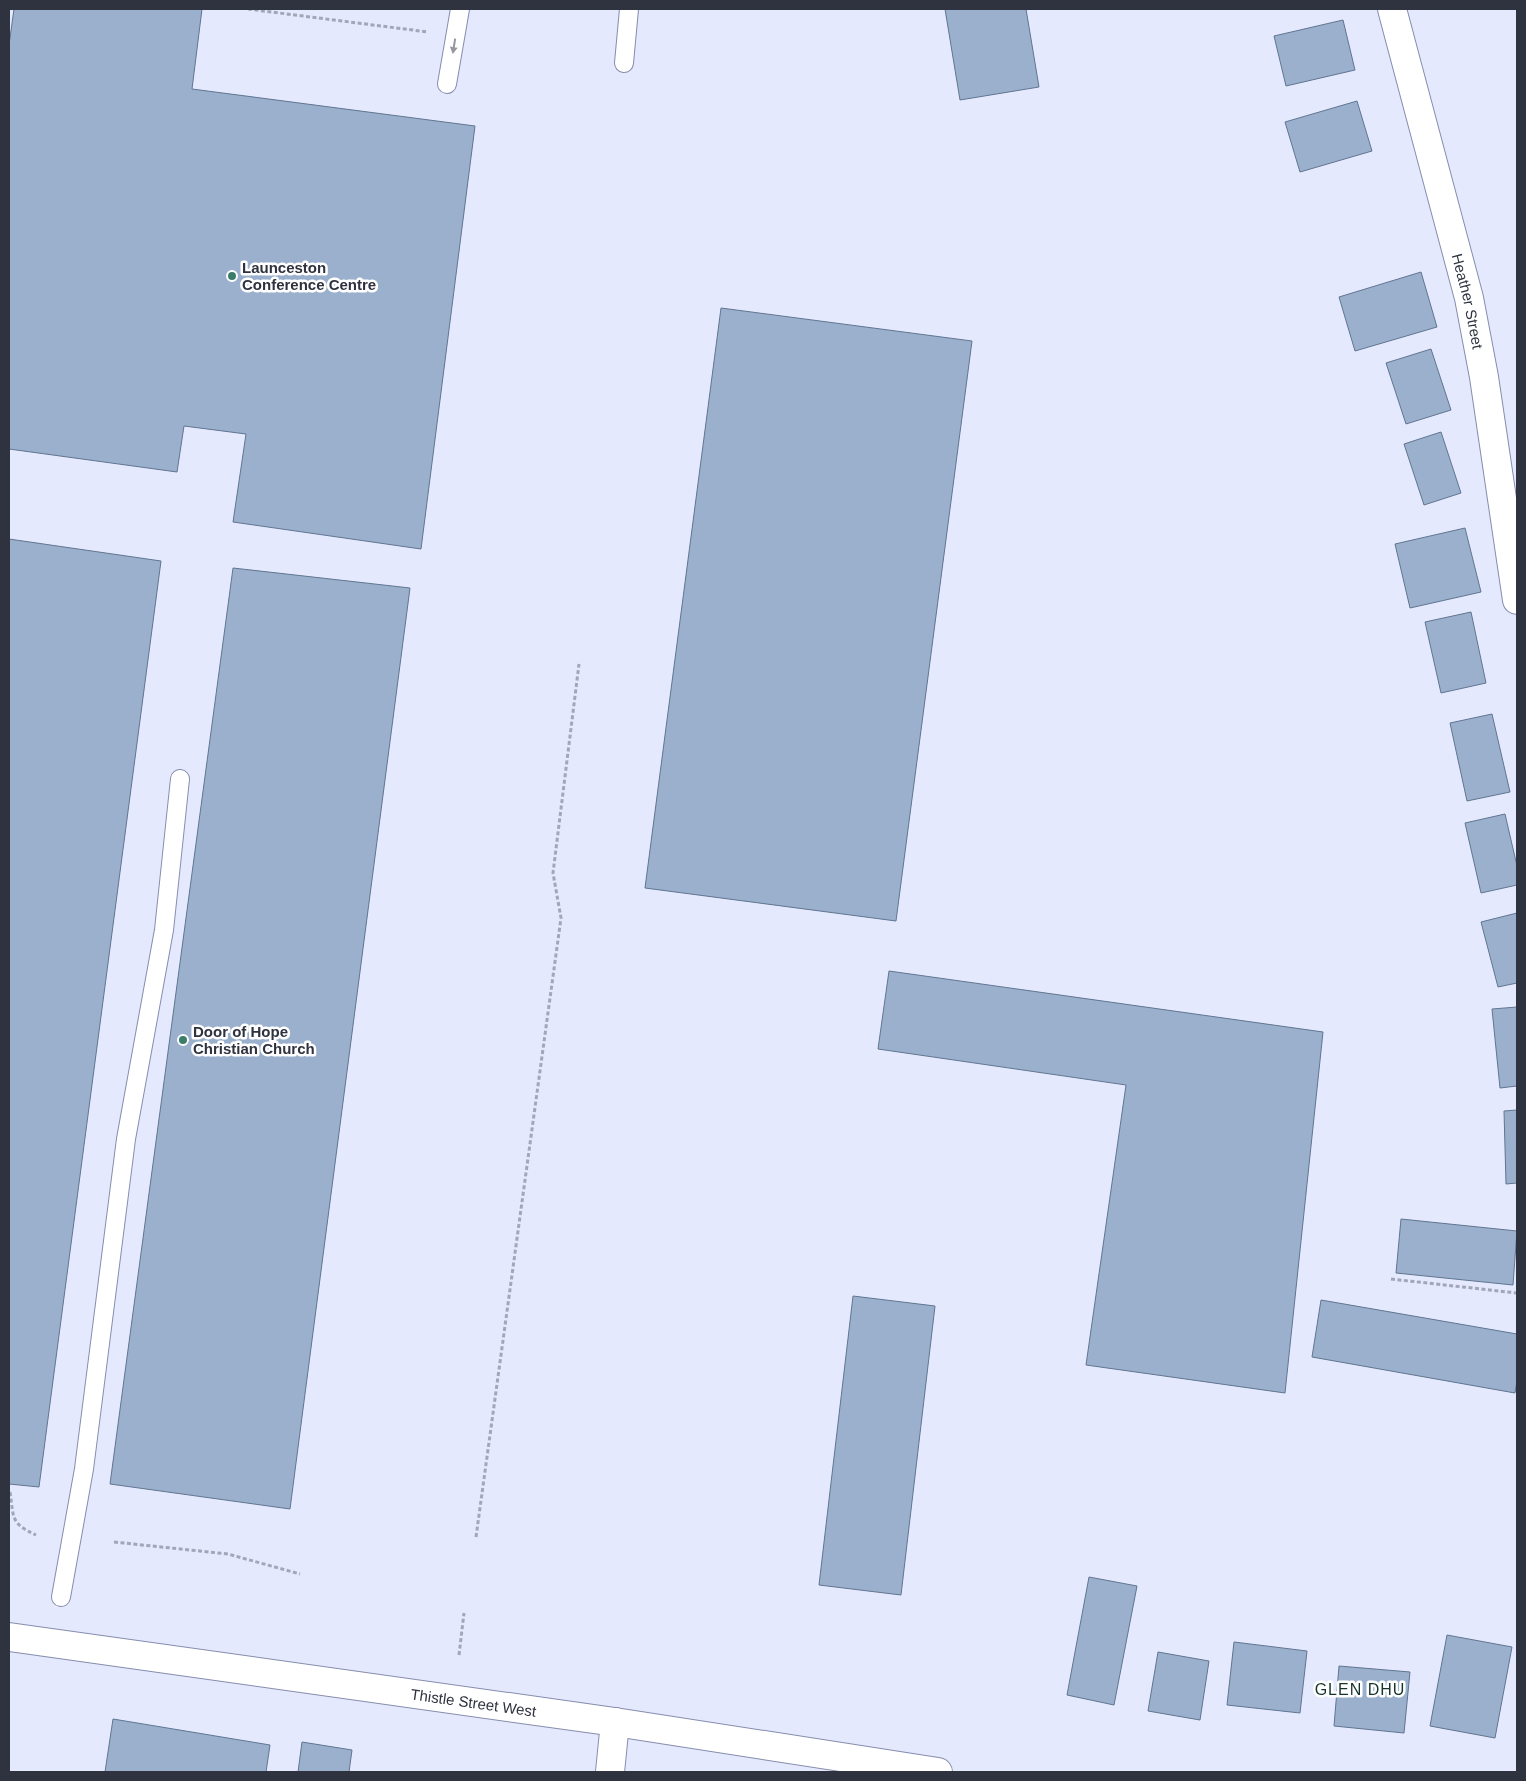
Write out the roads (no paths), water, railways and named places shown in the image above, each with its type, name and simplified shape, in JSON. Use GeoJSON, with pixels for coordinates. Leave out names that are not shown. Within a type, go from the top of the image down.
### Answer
{"type":"FeatureCollection","features":[{"type":"Feature","properties":{"kind":"street","name":"Heather Street"},"geometry":{"type":"LineString","coordinates":[[1392,9],[1469,298],[1484,377],[1517,600]]}},
{"type":"Feature","properties":{"kind":"street","name":"Thistle Street West"},"geometry":{"type":"LineString","coordinates":[[9,1636],[615,1722],[938,1772]]}},
{"type":"Feature","properties":{"kind":"street"},"geometry":{"type":"LineString","coordinates":[[610,1772],[615,1722]]}},
{"type":"Feature","properties":{"kind":"lane"},"geometry":{"type":"LineString","coordinates":[[448,84],[460,9]]}},
{"type":"Feature","properties":{"kind":"lane"},"geometry":{"type":"LineString","coordinates":[[624,63],[629,9]]}},
{"type":"Feature","properties":{"kind":"lane"},"geometry":{"type":"LineString","coordinates":[[61,1596],[84,1468],[126,1139],[164,930],[180,779]]}},
{"type":"Feature","properties":{"kind":"place","name":"Launceston Conference Centre"},"geometry":{"type":"Point","coordinates":[232,276]}},
{"type":"Feature","properties":{"kind":"place","name":"Door of Hope Christian Church"},"geometry":{"type":"Point","coordinates":[183,1040]}},
{"type":"Feature","properties":{"kind":"district","name":"GLEN DHU"},"geometry":{"type":"Point","coordinates":[1360,1689]}}]}
